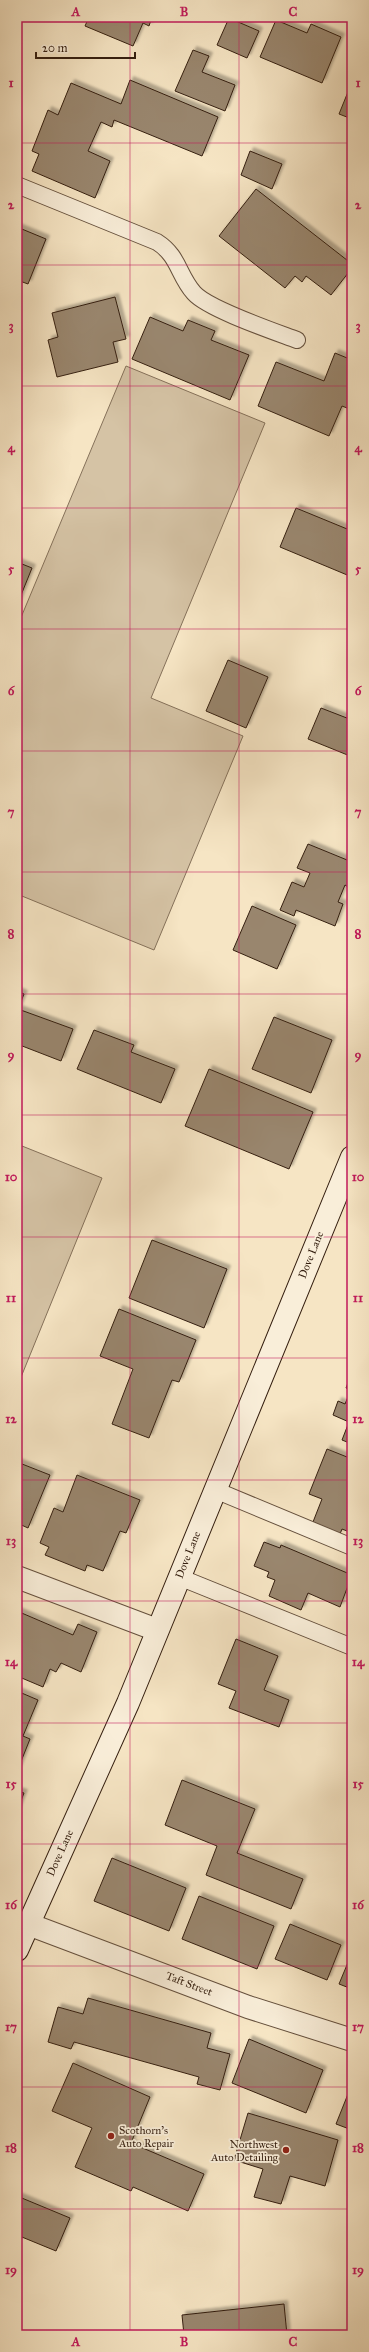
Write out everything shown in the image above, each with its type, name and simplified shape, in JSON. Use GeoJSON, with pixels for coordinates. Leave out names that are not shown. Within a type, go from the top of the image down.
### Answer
{"type":"FeatureCollection","features":[{"type":"Feature","properties":{"kind":"street","name":"Dove Lane"},"geometry":{"type":"LineString","coordinates":[[17,1950],[128,1703],[156,1630],[352,1157]]}},
{"type":"Feature","properties":{"kind":"street"},"geometry":{"type":"LineString","coordinates":[[17,1577],[156,1630]]}},
{"type":"Feature","properties":{"kind":"street","name":"Taft Street"},"geometry":{"type":"LineString","coordinates":[[28,1924],[248,2007],[352,2040]]}},
{"type":"Feature","properties":{"kind":"lane"},"geometry":{"type":"LineString","coordinates":[[17,185],[157,242],[169,249],[194,293],[209,304],[296,340]]}},
{"type":"Feature","properties":{"kind":"lane"},"geometry":{"type":"LineString","coordinates":[[215,1490],[352,1547]]}},
{"type":"Feature","properties":{"kind":"lane"},"geometry":{"type":"LineString","coordinates":[[179,1577],[352,1647]]}},
{"type":"Feature","properties":{"kind":"shaded area"},"geometry":{"type":"Polygon","coordinates":[[[126,366],[265,423],[151,698],[243,736],[154,950],[17,894],[17,627],[126,366]]]}},
{"type":"Feature","properties":{"kind":"shaded area"},"geometry":{"type":"Polygon","coordinates":[[[17,1144],[102,1178],[17,1387],[17,1144]]]}},
{"type":"Feature","properties":{"kind":"building"},"geometry":{"type":"Polygon","coordinates":[[[89,17],[152,17],[149,26],[143,23],[133,46],[85,26],[89,17]]]}},
{"type":"Feature","properties":{"kind":"building"},"geometry":{"type":"Polygon","coordinates":[[[229,18],[259,31],[247,58],[217,45],[229,18]]]}},
{"type":"Feature","properties":{"kind":"building"},"geometry":{"type":"Polygon","coordinates":[[[276,20],[307,33],[311,24],[341,37],[322,83],[260,57],[276,20]]]}},
{"type":"Feature","properties":{"kind":"building"},"geometry":{"type":"Polygon","coordinates":[[[193,50],[209,56],[202,72],[235,85],[225,111],[175,91],[193,50]]]}},
{"type":"Feature","properties":{"kind":"building"},"geometry":{"type":"Polygon","coordinates":[[[130,80],[218,117],[202,156],[114,120],[112,127],[101,122],[88,151],[110,161],[95,198],[32,171],[39,154],[32,151],[48,110],[58,115],[71,83],[121,104],[130,80]]]}},
{"type":"Feature","properties":{"kind":"building"},"geometry":{"type":"Polygon","coordinates":[[[352,82],[352,119],[339,114],[352,82]]]}},
{"type":"Feature","properties":{"kind":"building"},"geometry":{"type":"Polygon","coordinates":[[[250,151],[282,164],[272,189],[241,175],[250,151]]]}},
{"type":"Feature","properties":{"kind":"building"},"geometry":{"type":"Polygon","coordinates":[[[256,189],[352,264],[352,268],[331,295],[306,276],[302,282],[295,276],[285,288],[219,236],[256,189]]]}},
{"type":"Feature","properties":{"kind":"building"},"geometry":{"type":"Polygon","coordinates":[[[17,227],[46,239],[28,284],[17,280],[17,227]]]}},
{"type":"Feature","properties":{"kind":"building"},"geometry":{"type":"Polygon","coordinates":[[[115,297],[126,339],[113,342],[118,362],[57,377],[48,340],[58,337],[52,313],[115,297]]]}},
{"type":"Feature","properties":{"kind":"building"},"geometry":{"type":"Polygon","coordinates":[[[150,317],[183,331],[188,320],[215,331],[211,340],[249,355],[230,400],[132,359],[150,317]]]}},
{"type":"Feature","properties":{"kind":"building"},"geometry":{"type":"Polygon","coordinates":[[[335,353],[352,360],[352,410],[342,406],[329,436],[258,406],[276,362],[324,381],[335,353]]]}},
{"type":"Feature","properties":{"kind":"building"},"geometry":{"type":"Polygon","coordinates":[[[296,508],[352,531],[352,577],[280,547],[296,508]]]}},
{"type":"Feature","properties":{"kind":"building"},"geometry":{"type":"Polygon","coordinates":[[[17,562],[32,568],[17,605],[17,562]]]}},
{"type":"Feature","properties":{"kind":"building"},"geometry":{"type":"Polygon","coordinates":[[[228,660],[268,677],[246,728],[206,711],[228,660]]]}},
{"type":"Feature","properties":{"kind":"building"},"geometry":{"type":"Polygon","coordinates":[[[321,708],[352,720],[352,751],[350,756],[308,739],[321,708]]]}},
{"type":"Feature","properties":{"kind":"building"},"geometry":{"type":"Polygon","coordinates":[[[308,844],[352,862],[352,883],[350,888],[345,885],[338,902],[343,904],[335,926],[296,910],[294,916],[280,910],[292,882],[304,887],[310,873],[297,868],[308,844]]]}},
{"type":"Feature","properties":{"kind":"building"},"geometry":{"type":"Polygon","coordinates":[[[252,906],[296,925],[277,969],[233,950],[252,906]]]}},
{"type":"Feature","properties":{"kind":"building"},"geometry":{"type":"Polygon","coordinates":[[[17,991],[24,994],[18,1009],[73,1029],[61,1061],[17,1044],[17,991]]]}},
{"type":"Feature","properties":{"kind":"building"},"geometry":{"type":"Polygon","coordinates":[[[274,1017],[332,1040],[311,1093],[252,1069],[274,1017]]]}},
{"type":"Feature","properties":{"kind":"building"},"geometry":{"type":"Polygon","coordinates":[[[94,1030],[134,1045],[131,1052],[175,1069],[161,1103],[77,1069],[94,1030]]]}},
{"type":"Feature","properties":{"kind":"building"},"geometry":{"type":"Polygon","coordinates":[[[209,1069],[313,1112],[289,1169],[185,1126],[209,1069]]]}},
{"type":"Feature","properties":{"kind":"building"},"geometry":{"type":"Polygon","coordinates":[[[152,1240],[227,1269],[204,1328],[129,1298],[152,1240]]]}},
{"type":"Feature","properties":{"kind":"building"},"geometry":{"type":"Polygon","coordinates":[[[119,1309],[196,1340],[179,1382],[172,1380],[149,1438],[112,1424],[133,1369],[100,1356],[119,1309]]]}},
{"type":"Feature","properties":{"kind":"building"},"geometry":{"type":"Polygon","coordinates":[[[349,1380],[352,1381],[352,1444],[342,1440],[349,1422],[333,1415],[338,1401],[345,1404],[351,1390],[346,1388],[349,1380]]]}},
{"type":"Feature","properties":{"kind":"building"},"geometry":{"type":"Polygon","coordinates":[[[327,1449],[352,1459],[352,1533],[342,1529],[340,1534],[313,1522],[322,1499],[309,1494],[327,1449]]]}},
{"type":"Feature","properties":{"kind":"building"},"geometry":{"type":"Polygon","coordinates":[[[17,1462],[50,1475],[28,1528],[17,1523],[17,1462]]]}},
{"type":"Feature","properties":{"kind":"building"},"geometry":{"type":"Polygon","coordinates":[[[77,1475],[140,1500],[126,1533],[120,1531],[103,1571],[87,1565],[85,1571],[45,1555],[49,1547],[40,1543],[54,1508],[63,1512],[77,1475]]]}},
{"type":"Feature","properties":{"kind":"building"},"geometry":{"type":"Polygon","coordinates":[[[264,1542],[280,1548],[281,1545],[352,1575],[340,1607],[308,1593],[301,1610],[269,1596],[275,1580],[267,1577],[269,1572],[254,1566],[264,1542]]]}},
{"type":"Feature","properties":{"kind":"building"},"geometry":{"type":"Polygon","coordinates":[[[17,1611],[73,1635],[78,1624],[97,1632],[81,1672],[61,1663],[56,1672],[50,1669],[43,1687],[17,1676],[17,1611]]]}},
{"type":"Feature","properties":{"kind":"building"},"geometry":{"type":"Polygon","coordinates":[[[236,1639],[278,1656],[264,1690],[289,1700],[279,1727],[229,1708],[236,1691],[218,1684],[236,1639]]]}},
{"type":"Feature","properties":{"kind":"building"},"geometry":{"type":"Polygon","coordinates":[[[17,1691],[38,1700],[23,1736],[30,1739],[18,1769],[17,1691]]]}},
{"type":"Feature","properties":{"kind":"building"},"geometry":{"type":"Polygon","coordinates":[[[182,1780],[255,1809],[237,1853],[303,1879],[291,1909],[206,1875],[217,1846],[165,1825],[182,1780]]]}},
{"type":"Feature","properties":{"kind":"building"},"geometry":{"type":"Polygon","coordinates":[[[17,1791],[24,1793],[17,1811],[17,1791]]]}},
{"type":"Feature","properties":{"kind":"building"},"geometry":{"type":"Polygon","coordinates":[[[112,1858],[186,1888],[169,1931],[94,1901],[112,1858]]]}},
{"type":"Feature","properties":{"kind":"building"},"geometry":{"type":"Polygon","coordinates":[[[199,1896],[274,1926],[257,1969],[182,1939],[199,1896]]]}},
{"type":"Feature","properties":{"kind":"building"},"geometry":{"type":"Polygon","coordinates":[[[290,1924],[341,1945],[327,1980],[275,1959],[290,1924]]]}},
{"type":"Feature","properties":{"kind":"building"},"geometry":{"type":"Polygon","coordinates":[[[349,1960],[352,1961],[352,1989],[339,1984],[349,1960]]]}},
{"type":"Feature","properties":{"kind":"building"},"geometry":{"type":"Polygon","coordinates":[[[88,1998],[211,2033],[207,2048],[230,2054],[220,2090],[197,2084],[199,2077],[74,2042],[71,2049],[48,2042],[58,2007],[83,2014],[88,1998]]]}},
{"type":"Feature","properties":{"kind":"building"},"geometry":{"type":"Polygon","coordinates":[[[249,2039],[323,2070],[306,2113],[232,2083],[249,2039]]]}},
{"type":"Feature","properties":{"kind":"building","name":"Scothorn's Auto Repair"},"geometry":{"type":"Polygon","coordinates":[[[73,2063],[150,2097],[131,2143],[204,2174],[188,2211],[133,2187],[131,2191],[75,2167],[92,2128],[52,2111],[73,2063]]]}},
{"type":"Feature","properties":{"kind":"building"},"geometry":{"type":"Polygon","coordinates":[[[352,2084],[352,2130],[336,2124],[352,2084]]]}},
{"type":"Feature","properties":{"kind":"building","name":"Northwest Auto Detailing"},"geometry":{"type":"Polygon","coordinates":[[[248,2113],[338,2140],[325,2186],[290,2176],[281,2204],[254,2197],[263,2169],[234,2160],[248,2113]]]}},
{"type":"Feature","properties":{"kind":"building"},"geometry":{"type":"Polygon","coordinates":[[[17,2196],[70,2218],[56,2251],[17,2235],[17,2196]]]}},
{"type":"Feature","properties":{"kind":"building"},"geometry":{"type":"Polygon","coordinates":[[[284,2304],[287,2335],[184,2335],[182,2315],[284,2304]]]}},
{"type":"Feature","properties":{"kind":"place","name":"Scothorn's Auto Repair"},"geometry":{"type":"Point","coordinates":[111,2136]}},
{"type":"Feature","properties":{"kind":"place","name":"Northwest Auto Detailing"},"geometry":{"type":"Point","coordinates":[286,2150]}}]}
